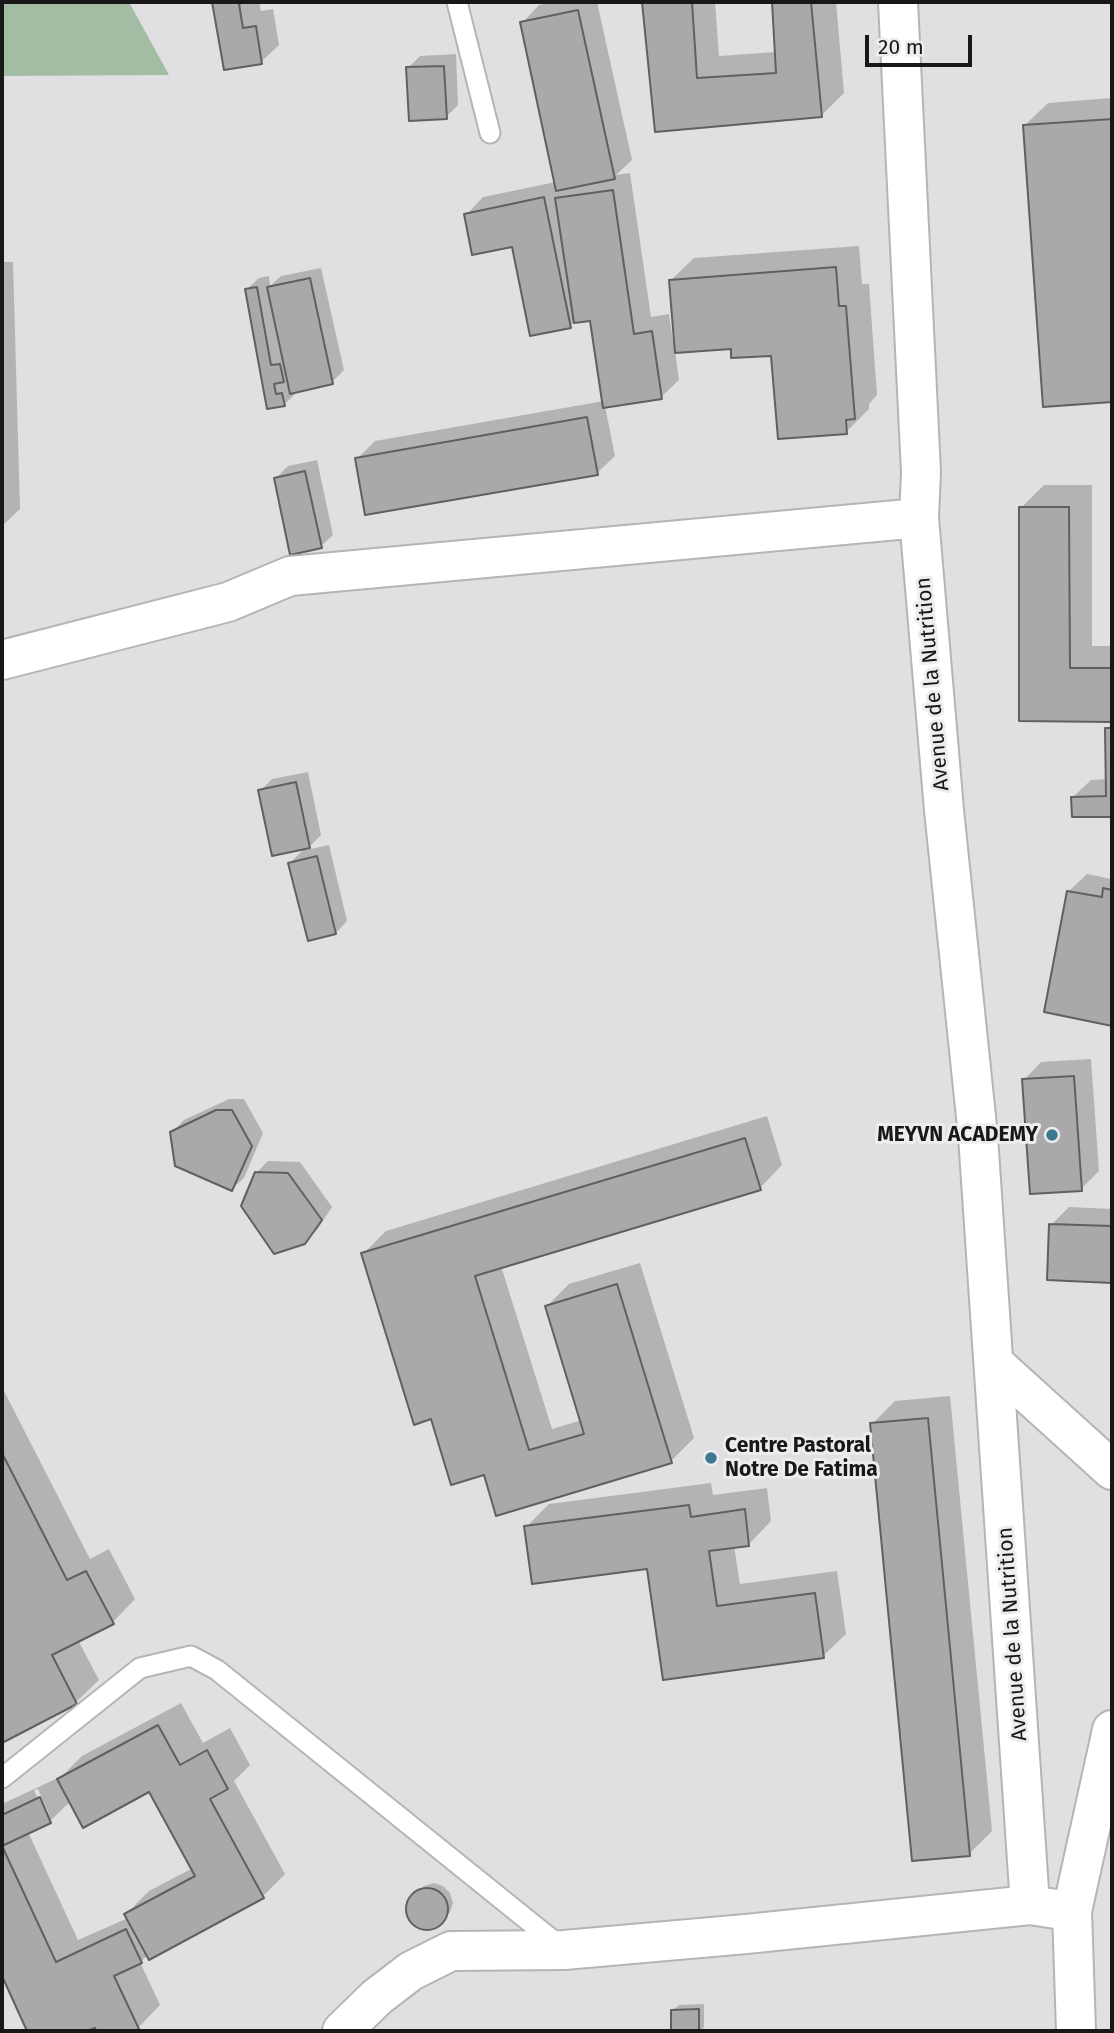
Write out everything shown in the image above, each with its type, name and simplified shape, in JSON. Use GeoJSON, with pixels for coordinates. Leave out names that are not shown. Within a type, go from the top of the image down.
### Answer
{"type":"FeatureCollection","features":[{"type":"Feature","properties":{"kind":"street","name":"Avenue de la Nutrition"},"geometry":{"type":"LineString","coordinates":[[898,2],[921,472],[919,518],[944,810],[978,1136],[1030,1905]]}},
{"type":"Feature","properties":{"kind":"street"},"geometry":{"type":"LineString","coordinates":[[2,660],[229,602],[290,576],[919,518]]}},
{"type":"Feature","properties":{"kind":"street"},"geometry":{"type":"LineString","coordinates":[[995,1364],[1112,1470]]}},
{"type":"Feature","properties":{"kind":"street"},"geometry":{"type":"LineString","coordinates":[[1076,2031],[1072,1911],[1112,1730]]}},
{"type":"Feature","properties":{"kind":"street"},"geometry":{"type":"LineString","coordinates":[[342,2031],[377,1997],[411,1970],[451,1951],[564,1950],[1030,1905],[1072,1911]]}},
{"type":"Feature","properties":{"kind":"lane"},"geometry":{"type":"LineString","coordinates":[[457,2],[490,133]]}},
{"type":"Feature","properties":{"kind":"lane"},"geometry":{"type":"LineString","coordinates":[[2,1778],[140,1668],[191,1656],[217,1670],[564,1950]]}},
{"type":"Feature","properties":{"kind":"green space"},"geometry":{"type":"Polygon","coordinates":[[[2,2],[129,2],[169,75],[2,76],[2,2]]]}},
{"type":"Feature","properties":{"kind":"building"},"geometry":{"type":"Polygon","coordinates":[[[212,2],[245,2],[239,4],[243,28],[256,26],[262,64],[224,70],[212,2]]]}},
{"type":"Feature","properties":{"kind":"building"},"geometry":{"type":"Polygon","coordinates":[[[642,2],[692,2],[697,78],[776,73],[772,2],[811,2],[822,117],[655,132],[642,2]]]}},
{"type":"Feature","properties":{"kind":"building"},"geometry":{"type":"Polygon","coordinates":[[[578,10],[615,179],[556,191],[520,22],[578,10]]]}},
{"type":"Feature","properties":{"kind":"building"},"geometry":{"type":"Polygon","coordinates":[[[444,66],[447,119],[409,121],[406,67],[444,66]]]}},
{"type":"Feature","properties":{"kind":"building"},"geometry":{"type":"Polygon","coordinates":[[[1112,119],[1112,402],[1043,407],[1023,125],[1112,119]]]}},
{"type":"Feature","properties":{"kind":"building"},"geometry":{"type":"Polygon","coordinates":[[[613,190],[634,334],[652,331],[662,399],[603,408],[590,321],[574,323],[555,198],[613,190]]]}},
{"type":"Feature","properties":{"kind":"building"},"geometry":{"type":"Polygon","coordinates":[[[544,197],[571,328],[530,336],[512,247],[472,255],[464,214],[544,197]]]}},
{"type":"Feature","properties":{"kind":"building"},"geometry":{"type":"Polygon","coordinates":[[[836,267],[839,306],[846,306],[855,419],[846,420],[847,434],[778,439],[771,356],[731,358],[731,349],[675,353],[669,280],[836,267]]]}},
{"type":"Feature","properties":{"kind":"building"},"geometry":{"type":"Polygon","coordinates":[[[310,278],[333,384],[290,394],[267,287],[310,278]]]}},
{"type":"Feature","properties":{"kind":"building"},"geometry":{"type":"Polygon","coordinates":[[[257,287],[271,365],[280,364],[284,382],[274,384],[276,394],[282,393],[285,406],[267,409],[245,289],[257,287]]]}},
{"type":"Feature","properties":{"kind":"building"},"geometry":{"type":"Polygon","coordinates":[[[587,417],[598,475],[365,515],[355,458],[587,417]]]}},
{"type":"Feature","properties":{"kind":"building"},"geometry":{"type":"Polygon","coordinates":[[[305,471],[322,548],[290,555],[274,478],[305,471]]]}},
{"type":"Feature","properties":{"kind":"building"},"geometry":{"type":"Polygon","coordinates":[[[1019,507],[1069,507],[1070,668],[1112,668],[1112,722],[1019,721],[1019,507]]]}},
{"type":"Feature","properties":{"kind":"building"},"geometry":{"type":"Polygon","coordinates":[[[1105,728],[1112,728],[1112,817],[1072,817],[1071,797],[1106,796],[1105,728]]]}},
{"type":"Feature","properties":{"kind":"building"},"geometry":{"type":"Polygon","coordinates":[[[296,782],[310,848],[272,856],[258,790],[296,782]]]}},
{"type":"Feature","properties":{"kind":"building"},"geometry":{"type":"Polygon","coordinates":[[[317,856],[336,934],[308,941],[288,863],[317,856]]]}},
{"type":"Feature","properties":{"kind":"building"},"geometry":{"type":"Polygon","coordinates":[[[1103,888],[1112,890],[1112,1026],[1044,1012],[1067,891],[1102,897],[1103,888]]]}},
{"type":"Feature","properties":{"kind":"building","name":"MEYVN ACADEMY"},"geometry":{"type":"Polygon","coordinates":[[[1074,1076],[1082,1191],[1030,1194],[1022,1079],[1074,1076]]]}},
{"type":"Feature","properties":{"kind":"building"},"geometry":{"type":"Polygon","coordinates":[[[216,1110],[232,1110],[252,1146],[232,1191],[175,1166],[170,1132],[216,1110]]]}},
{"type":"Feature","properties":{"kind":"building"},"geometry":{"type":"Polygon","coordinates":[[[745,1138],[761,1190],[475,1276],[529,1450],[584,1434],[545,1306],[617,1284],[672,1463],[496,1516],[484,1475],[451,1485],[431,1419],[414,1425],[361,1253],[745,1138]]]}},
{"type":"Feature","properties":{"kind":"building"},"geometry":{"type":"Polygon","coordinates":[[[255,1172],[288,1173],[322,1220],[305,1244],[274,1254],[241,1206],[255,1172]]]}},
{"type":"Feature","properties":{"kind":"building"},"geometry":{"type":"Polygon","coordinates":[[[1049,1224],[1112,1226],[1112,1283],[1047,1280],[1049,1224]]]}},
{"type":"Feature","properties":{"kind":"building"},"geometry":{"type":"Polygon","coordinates":[[[928,1418],[970,1856],[912,1861],[870,1423],[928,1418]]]}},
{"type":"Feature","properties":{"kind":"building"},"geometry":{"type":"Polygon","coordinates":[[[2,1453],[67,1580],[86,1571],[114,1624],[52,1655],[77,1704],[2,1743],[2,1453]]]}},
{"type":"Feature","properties":{"kind":"building"},"geometry":{"type":"Polygon","coordinates":[[[689,1505],[691,1517],[745,1509],[749,1546],[709,1551],[717,1606],[815,1593],[824,1658],[663,1680],[647,1569],[532,1584],[524,1526],[689,1505]]]}},
{"type":"Feature","properties":{"kind":"building"},"geometry":{"type":"Polygon","coordinates":[[[158,1725],[180,1765],[207,1750],[228,1789],[210,1799],[264,1898],[149,1960],[124,1914],[195,1876],[149,1792],[83,1828],[57,1779],[158,1725]]]}},
{"type":"Feature","properties":{"kind":"building"},"geometry":{"type":"Polygon","coordinates":[[[40,1797],[51,1823],[2,1846],[2,1815],[40,1797]]]}},
{"type":"Feature","properties":{"kind":"building"},"geometry":{"type":"Polygon","coordinates":[[[2,1846],[56,1962],[126,1929],[142,1963],[114,1976],[139,2029],[27,2031],[2,1976],[2,1846]]]}},
{"type":"Feature","properties":{"kind":"building"},"geometry":{"type":"Polygon","coordinates":[[[427,1888],[442,1894],[448,1909],[442,1924],[427,1930],[412,1924],[406,1909],[412,1894],[427,1888]]]}},
{"type":"Feature","properties":{"kind":"building"},"geometry":{"type":"Polygon","coordinates":[[[699,2009],[699,2031],[671,2031],[671,2010],[699,2009]]]}},
{"type":"Feature","properties":{"kind":"place","name":"MEYVN ACADEMY"},"geometry":{"type":"Point","coordinates":[1052,1135]}},
{"type":"Feature","properties":{"kind":"place","name":"Centre Pastoral Notre De Fatima"},"geometry":{"type":"Point","coordinates":[711,1458]}}]}
